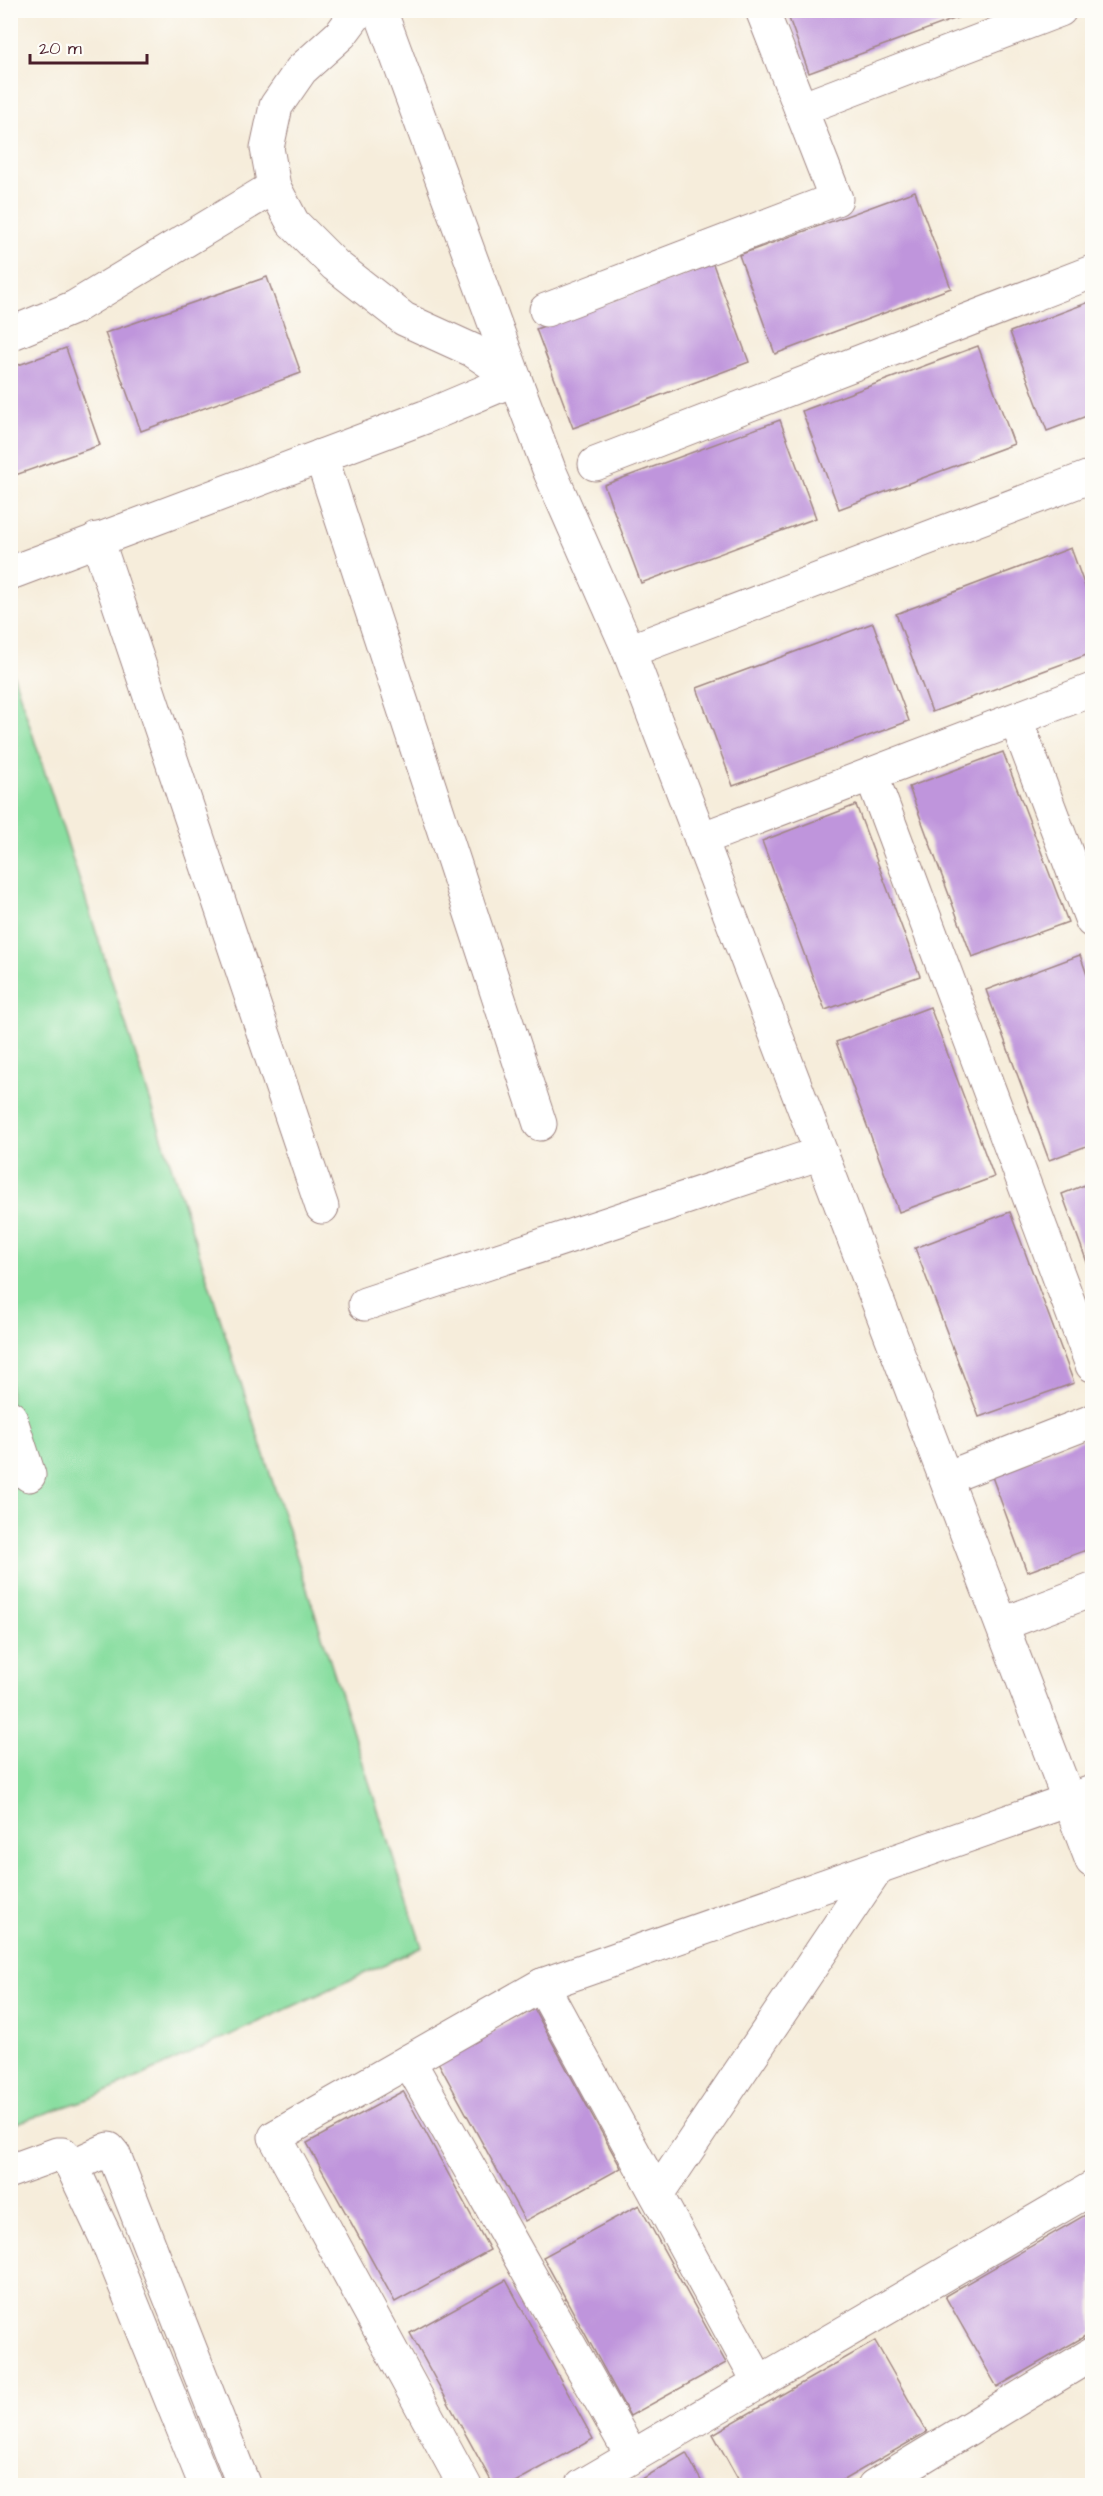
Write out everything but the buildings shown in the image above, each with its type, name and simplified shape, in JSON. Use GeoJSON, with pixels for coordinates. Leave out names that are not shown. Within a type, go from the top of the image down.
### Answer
{"type":"FeatureCollection","features":[{"type":"Feature","properties":{"kind":"street"},"geometry":{"type":"LineString","coordinates":[[359,10],[340,34],[301,70],[276,106],[267,148],[274,186],[293,223],[335,265],[404,319],[472,350],[515,379]]}},
{"type":"Feature","properties":{"kind":"street"},"geometry":{"type":"LineString","coordinates":[[380,10],[550,472],[629,651],[1003,1624],[1081,1797],[1092,1861]]}},
{"type":"Feature","properties":{"kind":"street"},"geometry":{"type":"LineString","coordinates":[[546,309],[836,199],[762,10]]}},
{"type":"Feature","properties":{"kind":"street"},"geometry":{"type":"LineString","coordinates":[[801,110],[1060,10]]}},
{"type":"Feature","properties":{"kind":"street"},"geometry":{"type":"LineString","coordinates":[[10,334],[75,307],[274,186]]}},
{"type":"Feature","properties":{"kind":"street"},"geometry":{"type":"LineString","coordinates":[[595,464],[1092,272]]}},
{"type":"Feature","properties":{"kind":"street"},"geometry":{"type":"LineString","coordinates":[[10,573],[426,417],[515,379]]}},
{"type":"Feature","properties":{"kind":"street"},"geometry":{"type":"LineString","coordinates":[[321,456],[540,1124]]}},
{"type":"Feature","properties":{"kind":"street"},"geometry":{"type":"LineString","coordinates":[[629,651],[1092,476]]}},
{"type":"Feature","properties":{"kind":"street"},"geometry":{"type":"LineString","coordinates":[[97,539],[322,1207]]}},
{"type":"Feature","properties":{"kind":"street"},"geometry":{"type":"LineString","coordinates":[[701,838],[1092,690]]}},
{"type":"Feature","properties":{"kind":"street"},"geometry":{"type":"LineString","coordinates":[[1016,720],[1092,921]]}},
{"type":"Feature","properties":{"kind":"street"},"geometry":{"type":"LineString","coordinates":[[871,774],[1092,1365]]}},
{"type":"Feature","properties":{"kind":"street"},"geometry":{"type":"LineString","coordinates":[[365,1304],[821,1153]]}},
{"type":"Feature","properties":{"kind":"street"},"geometry":{"type":"LineString","coordinates":[[10,1417],[29,1475]]}},
{"type":"Feature","properties":{"kind":"street"},"geometry":{"type":"LineString","coordinates":[[946,1478],[1092,1421]]}},
{"type":"Feature","properties":{"kind":"street"},"geometry":{"type":"LineString","coordinates":[[1003,1624],[1092,1590]]}},
{"type":"Feature","properties":{"kind":"street"},"geometry":{"type":"LineString","coordinates":[[465,2486],[275,2137],[542,1985],[1081,1797]]}},
{"type":"Feature","properties":{"kind":"street"},"geometry":{"type":"LineString","coordinates":[[657,2195],[877,1869]]}},
{"type":"Feature","properties":{"kind":"street"},"geometry":{"type":"LineString","coordinates":[[542,1985],[759,2382]]}},
{"type":"Feature","properties":{"kind":"street"},"geometry":{"type":"LineString","coordinates":[[409,2061],[632,2456]]}},
{"type":"Feature","properties":{"kind":"street"},"geometry":{"type":"LineString","coordinates":[[72,2166],[102,2150],[109,2149],[114,2155],[244,2486]]}},
{"type":"Feature","properties":{"kind":"street"},"geometry":{"type":"LineString","coordinates":[[10,2171],[57,2154],[63,2154],[72,2166],[105,2236],[206,2486]]}},
{"type":"Feature","properties":{"kind":"street"},"geometry":{"type":"LineString","coordinates":[[582,2486],[1092,2188]]}},
{"type":"Feature","properties":{"kind":"street"},"geometry":{"type":"LineString","coordinates":[[874,2486],[1092,2354]]}},
{"type":"Feature","properties":{"kind":"green space"},"geometry":{"type":"Polygon","coordinates":[[[10,664],[422,1947],[97,2096],[11,2125],[10,664]]]}}]}
